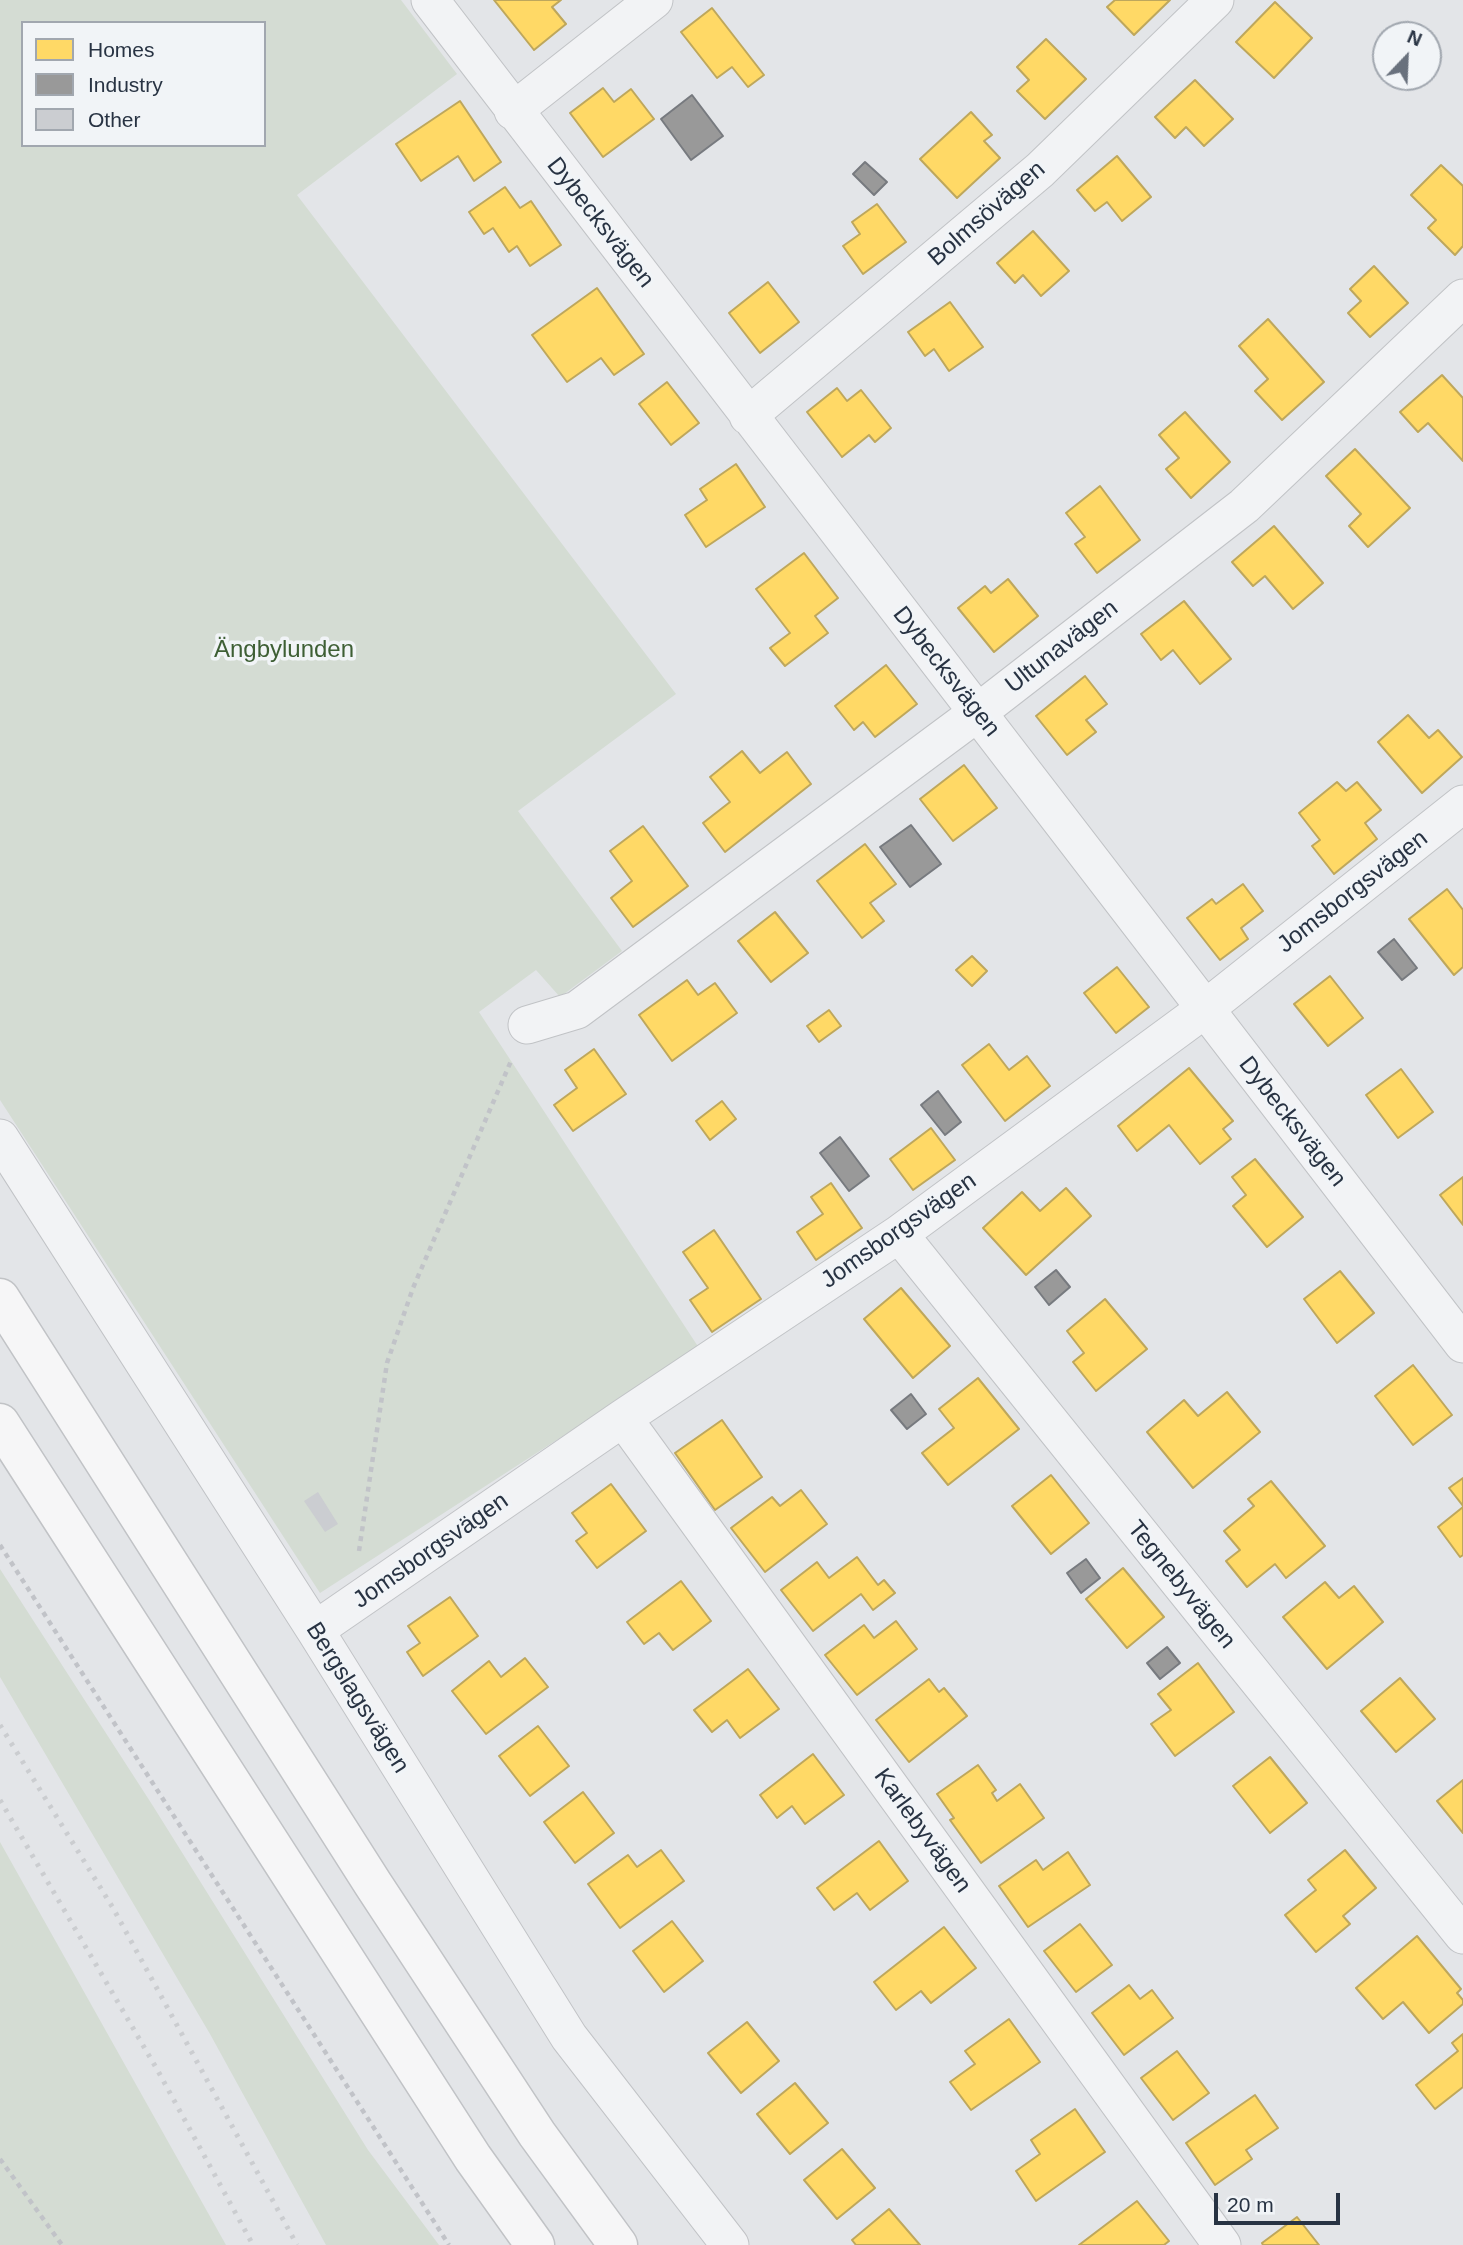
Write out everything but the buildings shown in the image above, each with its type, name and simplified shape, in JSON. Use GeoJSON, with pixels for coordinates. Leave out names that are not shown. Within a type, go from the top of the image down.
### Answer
{"type":"FeatureCollection","features":[{"type":"Feature","properties":{"kind":"main road"},"geometry":{"type":"LineString","coordinates":[[0,1298],[373,1884],[537,2134],[618,2245]]}},
{"type":"Feature","properties":{"kind":"main road"},"geometry":{"type":"LineString","coordinates":[[0,1423],[465,2146],[536,2245]]}},
{"type":"Feature","properties":{"kind":"street","name":"Dybecksvägen"},"geometry":{"type":"LineString","coordinates":[[430,0],[1205,1009],[1451,1304],[1463,1344]]}},
{"type":"Feature","properties":{"kind":"street"},"geometry":{"type":"LineString","coordinates":[[513,111],[654,0]]}},
{"type":"Feature","properties":{"kind":"street","name":"Bolmsövägen"},"geometry":{"type":"LineString","coordinates":[[748,416],[1040,170],[1215,0]]}},
{"type":"Feature","properties":{"kind":"street","name":"Ultunavägen"},"geometry":{"type":"LineString","coordinates":[[527,1025],[577,1010],[977,713],[1244,506],[1463,298]]}},
{"type":"Feature","properties":{"kind":"street","name":"Jomsborgsvägen"},"geometry":{"type":"LineString","coordinates":[[315,1630],[623,1418],[899,1234],[1205,1009],[1463,804]]}},
{"type":"Feature","properties":{"kind":"street","name":"Bergslagsvägen"},"geometry":{"type":"LineString","coordinates":[[0,1138],[315,1630],[569,2037],[730,2245]]}},
{"type":"Feature","properties":{"kind":"street","name":"Tegnebyvägen"},"geometry":{"type":"LineString","coordinates":[[899,1234],[1463,1935]]}},
{"type":"Feature","properties":{"kind":"street","name":"Karlebyvägen"},"geometry":{"type":"LineString","coordinates":[[623,1418],[1222,2245]]}},
{"type":"Feature","properties":{"kind":"path"},"geometry":{"type":"LineString","coordinates":[[354,1603],[362,1528],[387,1363],[413,1288],[527,1025]]}},
{"type":"Feature","properties":{"kind":"path"},"geometry":{"type":"LineString","coordinates":[[0,1545],[449,2245]]}},
{"type":"Feature","properties":{"kind":"path"},"geometry":{"type":"LineString","coordinates":[[0,2159],[62,2245]]}},
{"type":"Feature","properties":{"kind":"green space","name":"Ängbylunden"},"geometry":{"type":"Polygon","coordinates":[[[0,0],[401,0],[457,74],[297,195],[676,694],[518,811],[622,951],[560,997],[536,970],[479,1012],[699,1348],[320,1593],[0,1100],[0,0]]]}},
{"type":"Feature","properties":{"kind":"green space"},"geometry":{"type":"Polygon","coordinates":[[[0,1569],[153,1806],[368,2150],[439,2245],[326,2245],[210,2034],[0,1677],[0,1569]]]}},
{"type":"Feature","properties":{"kind":"green space"},"geometry":{"type":"Polygon","coordinates":[[[0,1842],[226,2245],[0,2245],[0,1842]]]}},
{"type":"Feature","properties":{"kind":"railway"},"geometry":{"type":"LineString","coordinates":[[0,1725],[113,1908],[297,2245]]}},
{"type":"Feature","properties":{"kind":"railway"},"geometry":{"type":"LineString","coordinates":[[0,1800],[158,2071],[253,2245]]}}]}
